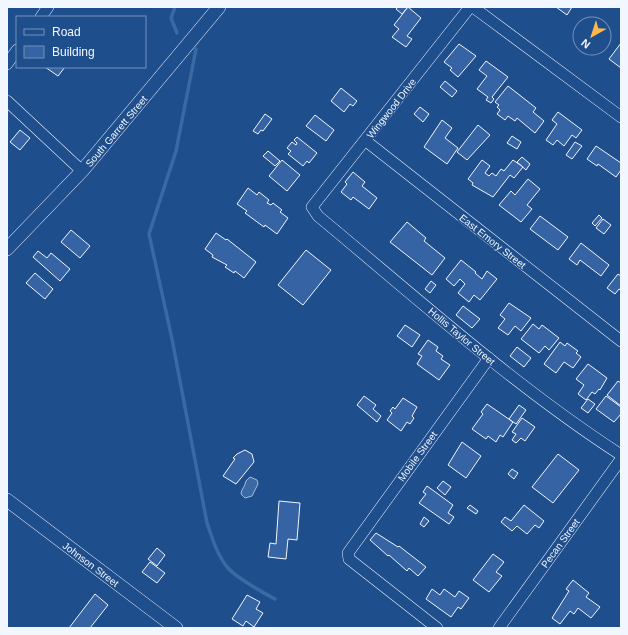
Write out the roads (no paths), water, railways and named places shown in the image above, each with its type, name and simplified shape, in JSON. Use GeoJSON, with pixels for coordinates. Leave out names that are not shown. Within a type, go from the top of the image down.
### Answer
{"type":"FeatureCollection","features":[{"type":"Feature","properties":{"kind":"street"},"geometry":{"type":"LineString","coordinates":[[42,16],[48,7]]}},
{"type":"Feature","properties":{"kind":"street","name":"South Garrett Street"},"geometry":{"type":"LineString","coordinates":[[7,249],[82,171],[219,7]]}},
{"type":"Feature","properties":{"kind":"street"},"geometry":{"type":"LineString","coordinates":[[471,7],[621,117]]}},
{"type":"Feature","properties":{"kind":"street","name":"Wingwood Drive"},"geometry":{"type":"LineString","coordinates":[[312,207],[471,7]]}},
{"type":"Feature","properties":{"kind":"street"},"geometry":{"type":"LineString","coordinates":[[7,64],[16,51]]}},
{"type":"Feature","properties":{"kind":"street"},"geometry":{"type":"LineString","coordinates":[[7,101],[82,171]]}},
{"type":"Feature","properties":{"kind":"street","name":"East Emory Street"},"geometry":{"type":"LineString","coordinates":[[366,141],[621,341]]}},
{"type":"Feature","properties":{"kind":"street","name":"Hollis Taylor Street"},"geometry":{"type":"LineString","coordinates":[[312,207],[318,216],[489,358],[571,423],[621,455]]}},
{"type":"Feature","properties":{"kind":"street","name":"Mobile Street"},"geometry":{"type":"LineString","coordinates":[[437,628],[349,559],[348,553],[489,358]]}},
{"type":"Feature","properties":{"kind":"street","name":"Pecan Street"},"geometry":{"type":"LineString","coordinates":[[499,628],[621,459]]}},
{"type":"Feature","properties":{"kind":"street","name":"Johnson Street"},"geometry":{"type":"LineString","coordinates":[[7,500],[176,628]]}},
{"type":"Feature","properties":{"kind":"water"},"geometry":{"type":"Polygon","coordinates":[[[250,477],[257,480],[258,484],[252,496],[245,498],[241,492],[246,481],[250,477]]]}},
{"type":"Feature","properties":{"kind":"waterway"},"geometry":{"type":"LineString","coordinates":[[175,7],[171,18],[177,33]]}},
{"type":"Feature","properties":{"kind":"waterway"},"geometry":{"type":"LineString","coordinates":[[196,49],[176,151],[149,234],[172,339],[207,523],[211,535],[224,564],[244,581],[275,599]]}}]}
